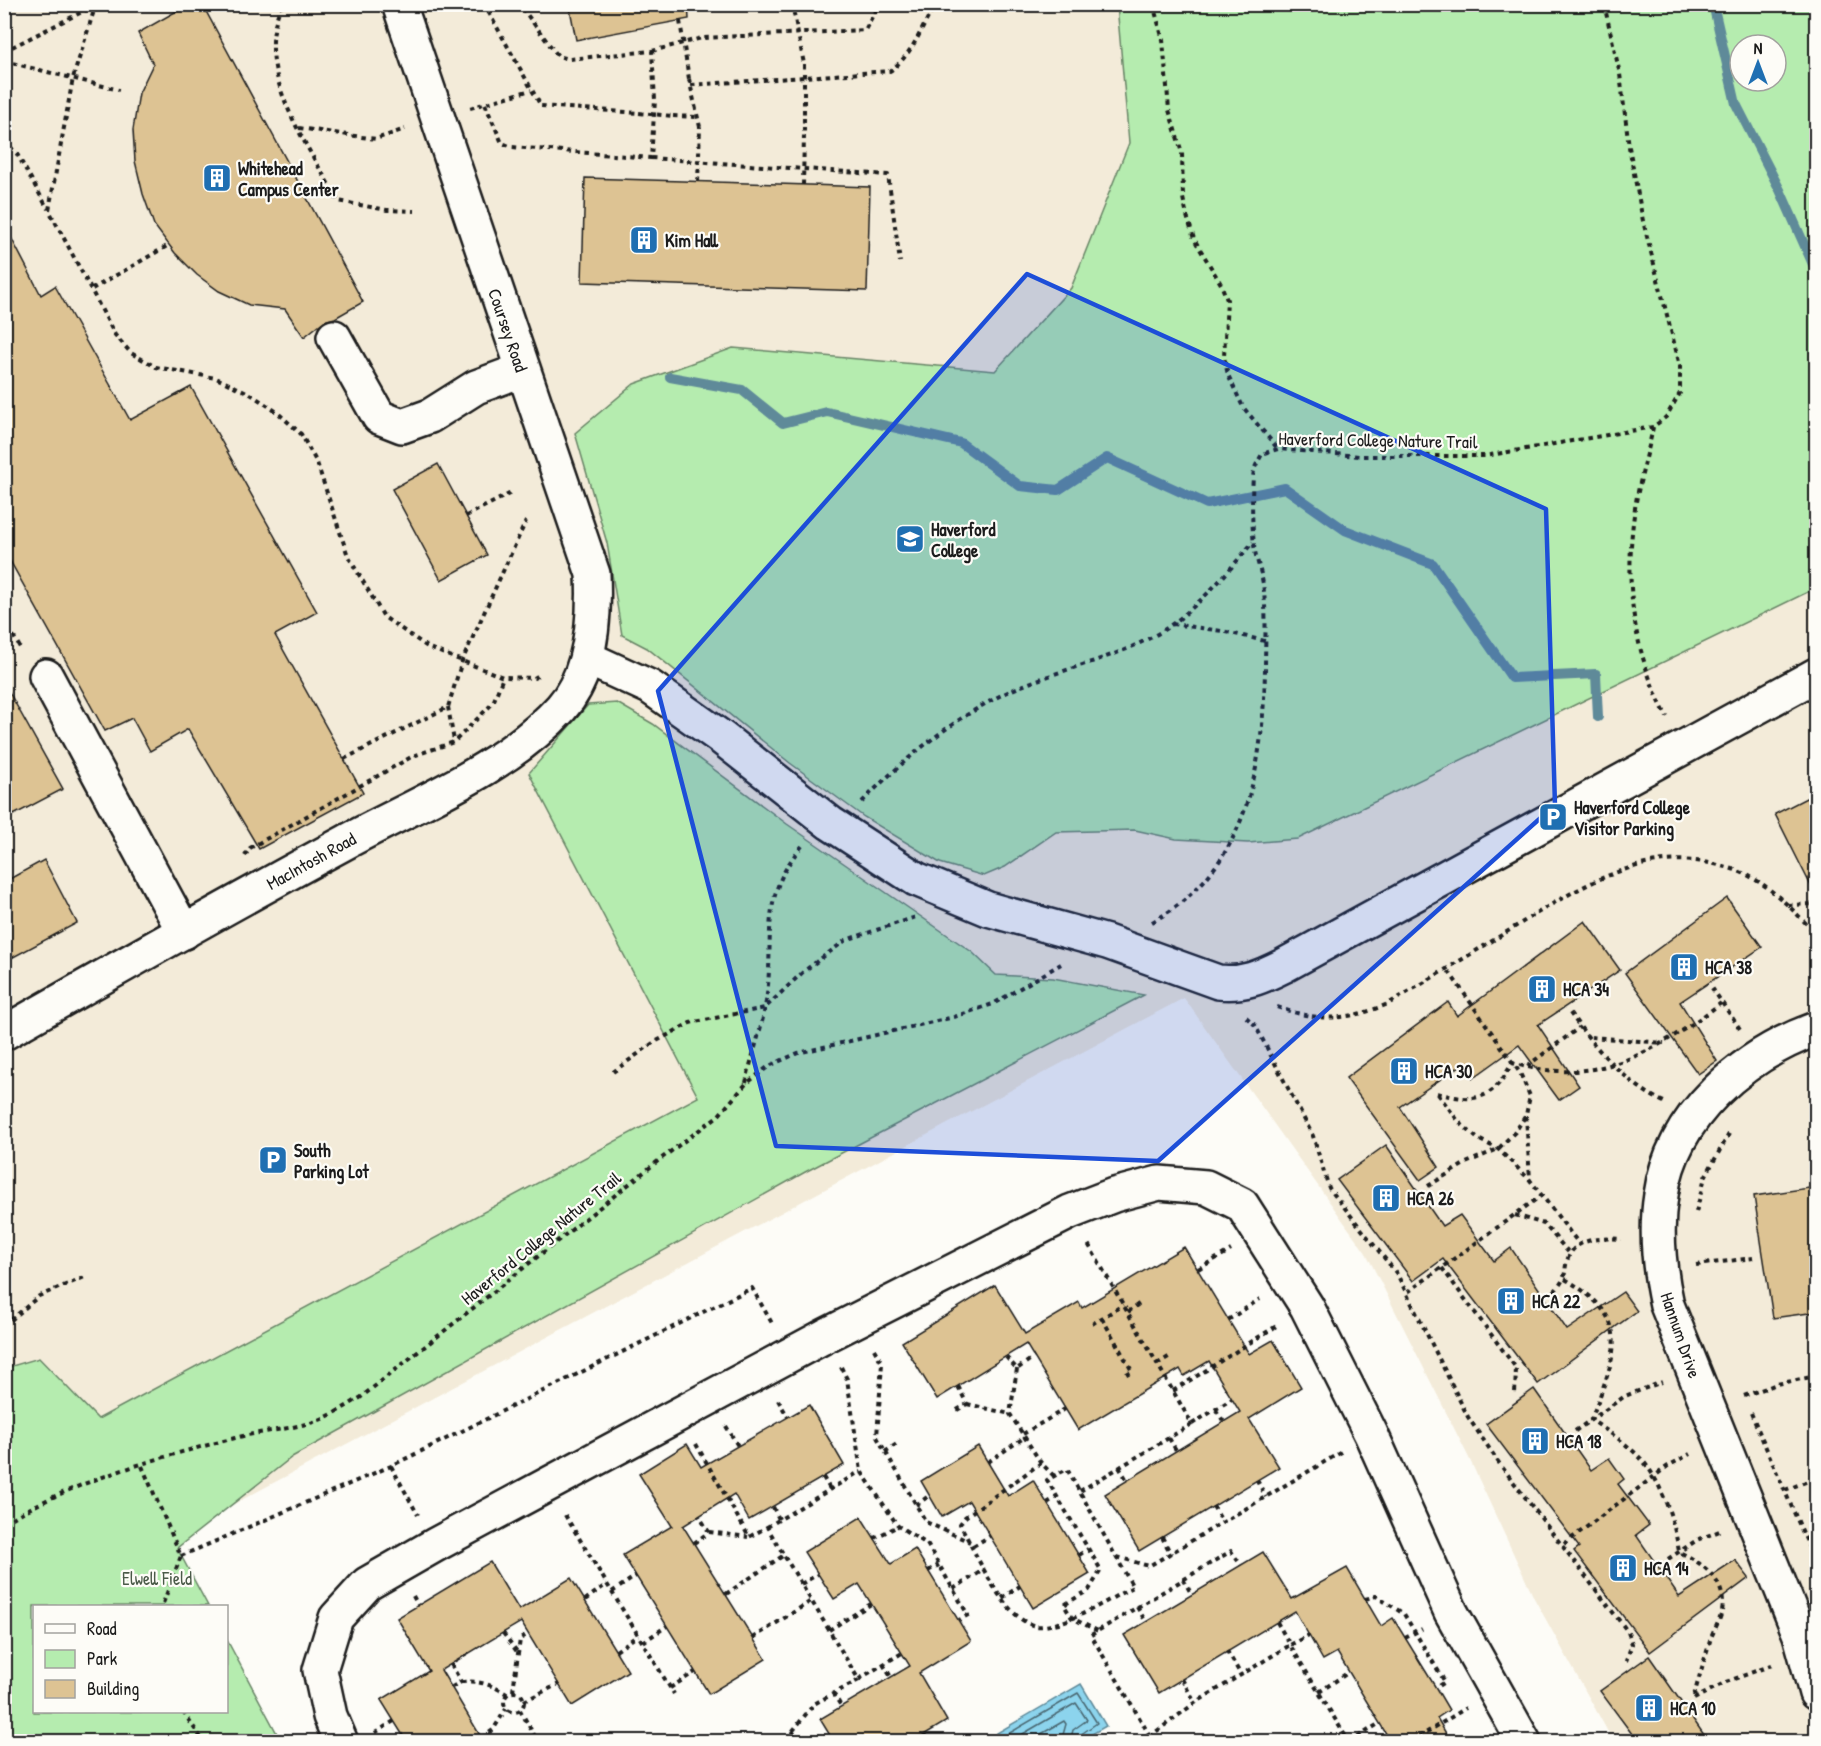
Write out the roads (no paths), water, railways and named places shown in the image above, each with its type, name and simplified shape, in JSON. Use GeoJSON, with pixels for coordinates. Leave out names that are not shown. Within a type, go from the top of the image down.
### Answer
{"type":"FeatureCollection","features":[{"type":"Feature","properties":{"kind":"street","name":"Coursey Road"},"geometry":{"type":"LineString","coordinates":[[399,4],[593,574],[595,616],[587,658]]}},
{"type":"Feature","properties":{"kind":"street"},"geometry":{"type":"LineString","coordinates":[[334,337],[379,417],[402,426],[430,416],[476,387],[522,370]]}},
{"type":"Feature","properties":{"kind":"street"},"geometry":{"type":"LineString","coordinates":[[587,658],[650,687],[722,738],[830,823],[916,879],[969,902],[1117,945],[1218,982],[1235,984],[1254,980],[1283,966],[1816,675]]}},
{"type":"Feature","properties":{"kind":"street","name":"MacIntosh Road"},"geometry":{"type":"LineString","coordinates":[[4,1033],[453,785],[508,752],[563,707],[587,658]]}},
{"type":"Feature","properties":{"kind":"street"},"geometry":{"type":"LineString","coordinates":[[46,676],[184,932]]}},
{"type":"Feature","properties":{"kind":"street","name":"Hannum Drive"},"geometry":{"type":"LineString","coordinates":[[1816,1029],[1745,1065],[1717,1090],[1695,1116],[1669,1163],[1661,1195],[1658,1235],[1660,1270],[1667,1305],[1800,1635],[1816,1693]]}},
{"type":"Feature","properties":{"kind":"street"},"geometry":{"type":"LineString","coordinates":[[355,1739],[330,1716],[320,1670],[336,1618],[367,1584],[435,1545],[858,1319],[1070,1212],[1114,1195],[1159,1183],[1206,1187],[1242,1205],[1307,1307],[1371,1434],[1451,1612],[1524,1742]]}},
{"type":"Feature","properties":{"kind":"water"},"geometry":{"type":"Polygon","coordinates":[[[1081,1684],[1106,1726],[1080,1741],[1002,1741],[997,1733],[1081,1684]]]}},
{"type":"Feature","properties":{"kind":"waterway"},"geometry":{"type":"LineString","coordinates":[[1713,4],[1736,104],[1780,190],[1816,271]]}},
{"type":"Feature","properties":{"kind":"waterway"},"geometry":{"type":"LineString","coordinates":[[670,377],[742,390],[783,423],[827,412],[961,443],[1020,486],[1058,490],[1107,458],[1207,504],[1285,488],[1345,530],[1433,564],[1512,678],[1596,674],[1598,717]]}},
{"type":"Feature","properties":{"kind":"place","name":"Whitehead Campus Center"},"geometry":{"type":"Point","coordinates":[217,178]}},
{"type":"Feature","properties":{"kind":"place","name":"Kim Hall"},"geometry":{"type":"Point","coordinates":[644,240]}},
{"type":"Feature","properties":{"kind":"place","name":"Haverford College"},"geometry":{"type":"Point","coordinates":[910,539]}},
{"type":"Feature","properties":{"kind":"place","name":"Haverford College Visitor Parking"},"geometry":{"type":"Point","coordinates":[1553,817]}},
{"type":"Feature","properties":{"kind":"place","name":"HCA 38"},"geometry":{"type":"Point","coordinates":[1684,967]}},
{"type":"Feature","properties":{"kind":"place","name":"HCA 34"},"geometry":{"type":"Point","coordinates":[1542,989]}},
{"type":"Feature","properties":{"kind":"place","name":"HCA 30"},"geometry":{"type":"Point","coordinates":[1404,1071]}},
{"type":"Feature","properties":{"kind":"place","name":"South Parking Lot"},"geometry":{"type":"Point","coordinates":[273,1160]}},
{"type":"Feature","properties":{"kind":"place","name":"HCA 26"},"geometry":{"type":"Point","coordinates":[1386,1198]}},
{"type":"Feature","properties":{"kind":"place","name":"HCA 22"},"geometry":{"type":"Point","coordinates":[1511,1301]}},
{"type":"Feature","properties":{"kind":"place","name":"HCA 18"},"geometry":{"type":"Point","coordinates":[1535,1441]}},
{"type":"Feature","properties":{"kind":"place","name":"HCA 14"},"geometry":{"type":"Point","coordinates":[1623,1568]}},
{"type":"Feature","properties":{"kind":"place","name":"HCA 10"},"geometry":{"type":"Point","coordinates":[1649,1708]}},
{"type":"Feature","properties":{"kind":"park label","name":"Elwell Field"},"geometry":{"type":"Point","coordinates":[157,1578]}}]}
